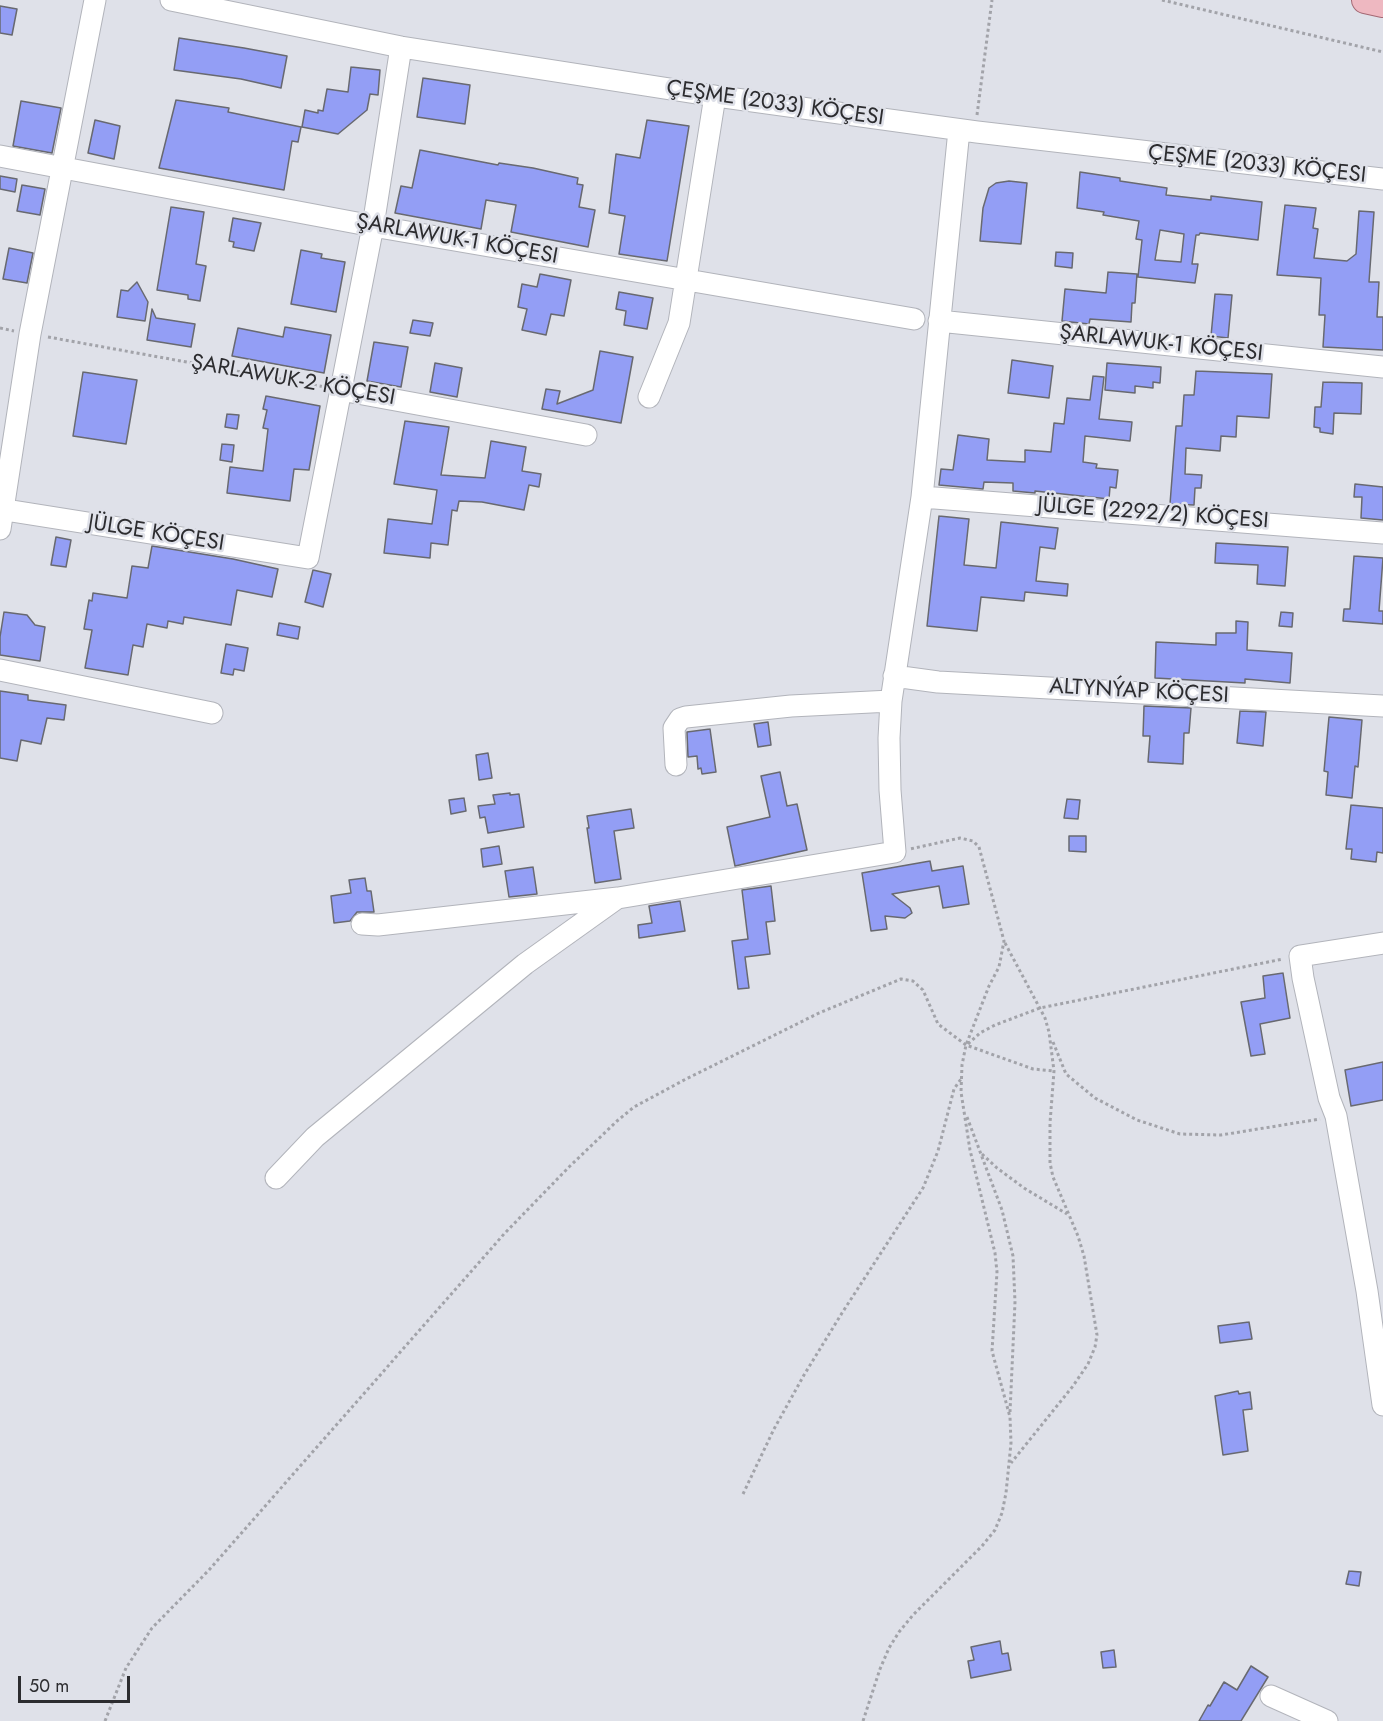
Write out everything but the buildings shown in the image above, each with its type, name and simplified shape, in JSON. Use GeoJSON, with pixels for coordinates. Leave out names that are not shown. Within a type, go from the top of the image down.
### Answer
{"type":"FeatureCollection","features":[{"type":"Feature","properties":{"kind":"main road"},"geometry":{"type":"LineString","coordinates":[[1365,0],[1383,4]]}},
{"type":"Feature","properties":{"kind":"street"},"geometry":{"type":"LineString","coordinates":[[1,516],[30,334],[95,0]]}},
{"type":"Feature","properties":{"kind":"street","name":"ÇEŞME (2033) KÖÇESI"},"geometry":{"type":"LineString","coordinates":[[171,0],[401,47],[715,96],[968,131],[1244,165],[1383,179]]}},
{"type":"Feature","properties":{"kind":"street"},"geometry":{"type":"LineString","coordinates":[[341,390],[373,226],[401,47]]}},
{"type":"Feature","properties":{"kind":"street"},"geometry":{"type":"LineString","coordinates":[[649,397],[679,323],[715,96]]}},
{"type":"Feature","properties":{"kind":"street"},"geometry":{"type":"LineString","coordinates":[[362,924],[378,925],[618,898],[895,852],[890,790],[891,701],[922,496],[939,321],[968,131]]}},
{"type":"Feature","properties":{"kind":"street","name":"ŞARLAWUK-1 KÖÇESI"},"geometry":{"type":"LineString","coordinates":[[0,156],[373,226],[914,319]]}},
{"type":"Feature","properties":{"kind":"street","name":"ŞARLAWUK-1 KÖÇESI"},"geometry":{"type":"LineString","coordinates":[[939,321],[1383,367]]}},
{"type":"Feature","properties":{"kind":"street","name":"ŞARLAWUK-2 KÖÇESI"},"geometry":{"type":"LineString","coordinates":[[341,390],[586,435]]}},
{"type":"Feature","properties":{"kind":"street","name":"JÜLGE KÖÇESI"},"geometry":{"type":"LineString","coordinates":[[1,516],[308,558],[341,390]]}},
{"type":"Feature","properties":{"kind":"street","name":"JÜLGE (2292/2) KÖÇESI"},"geometry":{"type":"LineString","coordinates":[[922,496],[1383,533]]}},
{"type":"Feature","properties":{"kind":"street"},"geometry":{"type":"LineString","coordinates":[[0,670],[212,713]]}},
{"type":"Feature","properties":{"kind":"street","name":"ALTYNÝAP KÖÇESI"},"geometry":{"type":"LineString","coordinates":[[894,676],[938,682],[1383,706]]}},
{"type":"Feature","properties":{"kind":"street"},"geometry":{"type":"LineString","coordinates":[[676,765],[674,728],[680,719],[686,717],[791,706],[891,701]]}},
{"type":"Feature","properties":{"kind":"street"},"geometry":{"type":"LineString","coordinates":[[276,1178],[315,1137],[525,964],[618,898]]}},
{"type":"Feature","properties":{"kind":"street"},"geometry":{"type":"LineString","coordinates":[[1383,943],[1300,956],[1329,1098],[1336,1116],[1367,1291],[1383,1405]]}},
{"type":"Feature","properties":{"kind":"street"},"geometry":{"type":"LineString","coordinates":[[1270,1696],[1327,1721]]}},
{"type":"Feature","properties":{"kind":"path"},"geometry":{"type":"LineString","coordinates":[[968,131],[977,116],[992,0]]}},
{"type":"Feature","properties":{"kind":"path"},"geometry":{"type":"LineString","coordinates":[[1162,0],[1383,52]]}},
{"type":"Feature","properties":{"kind":"path","name":"ŞARLAWUK-2 KÖÇESI"},"geometry":{"type":"LineString","coordinates":[[0,328],[341,390]]}},
{"type":"Feature","properties":{"kind":"path"},"geometry":{"type":"LineString","coordinates":[[895,852],[960,838],[973,841],[979,847],[1004,942],[1040,1008],[1066,1074],[1095,1098],[1137,1119],[1180,1134],[1221,1135],[1336,1116]]}},
{"type":"Feature","properties":{"kind":"path"},"geometry":{"type":"LineString","coordinates":[[1004,942],[999,967],[989,986],[966,1045],[962,1077],[970,1150],[995,1252],[997,1272],[992,1351],[1010,1417]]}},
{"type":"Feature","properties":{"kind":"path"},"geometry":{"type":"LineString","coordinates":[[966,1045],[980,1033],[995,1025],[1040,1008],[1300,956]]}},
{"type":"Feature","properties":{"kind":"path"},"geometry":{"type":"LineString","coordinates":[[105,1721],[126,1668],[152,1628],[222,1556],[504,1234],[617,1120],[634,1107],[819,1013],[901,979],[913,981],[922,990],[938,1024],[966,1045],[1033,1069],[1054,1071]]}},
{"type":"Feature","properties":{"kind":"path"},"geometry":{"type":"LineString","coordinates":[[1010,1465],[1088,1364],[1097,1335],[1084,1256],[1053,1177],[1050,1163],[1054,1071],[1049,1032]]}},
{"type":"Feature","properties":{"kind":"path"},"geometry":{"type":"LineString","coordinates":[[743,1494],[774,1429],[804,1375],[923,1188],[938,1151],[954,1089],[962,1077]]}},
{"type":"Feature","properties":{"kind":"path"},"geometry":{"type":"LineString","coordinates":[[863,1721],[880,1669],[899,1632],[995,1530],[1002,1513],[1010,1465],[1015,1302],[1012,1256],[1002,1210],[964,1110]]}},
{"type":"Feature","properties":{"kind":"path"},"geometry":{"type":"LineString","coordinates":[[981,1153],[1024,1188],[1069,1215]]}}]}
